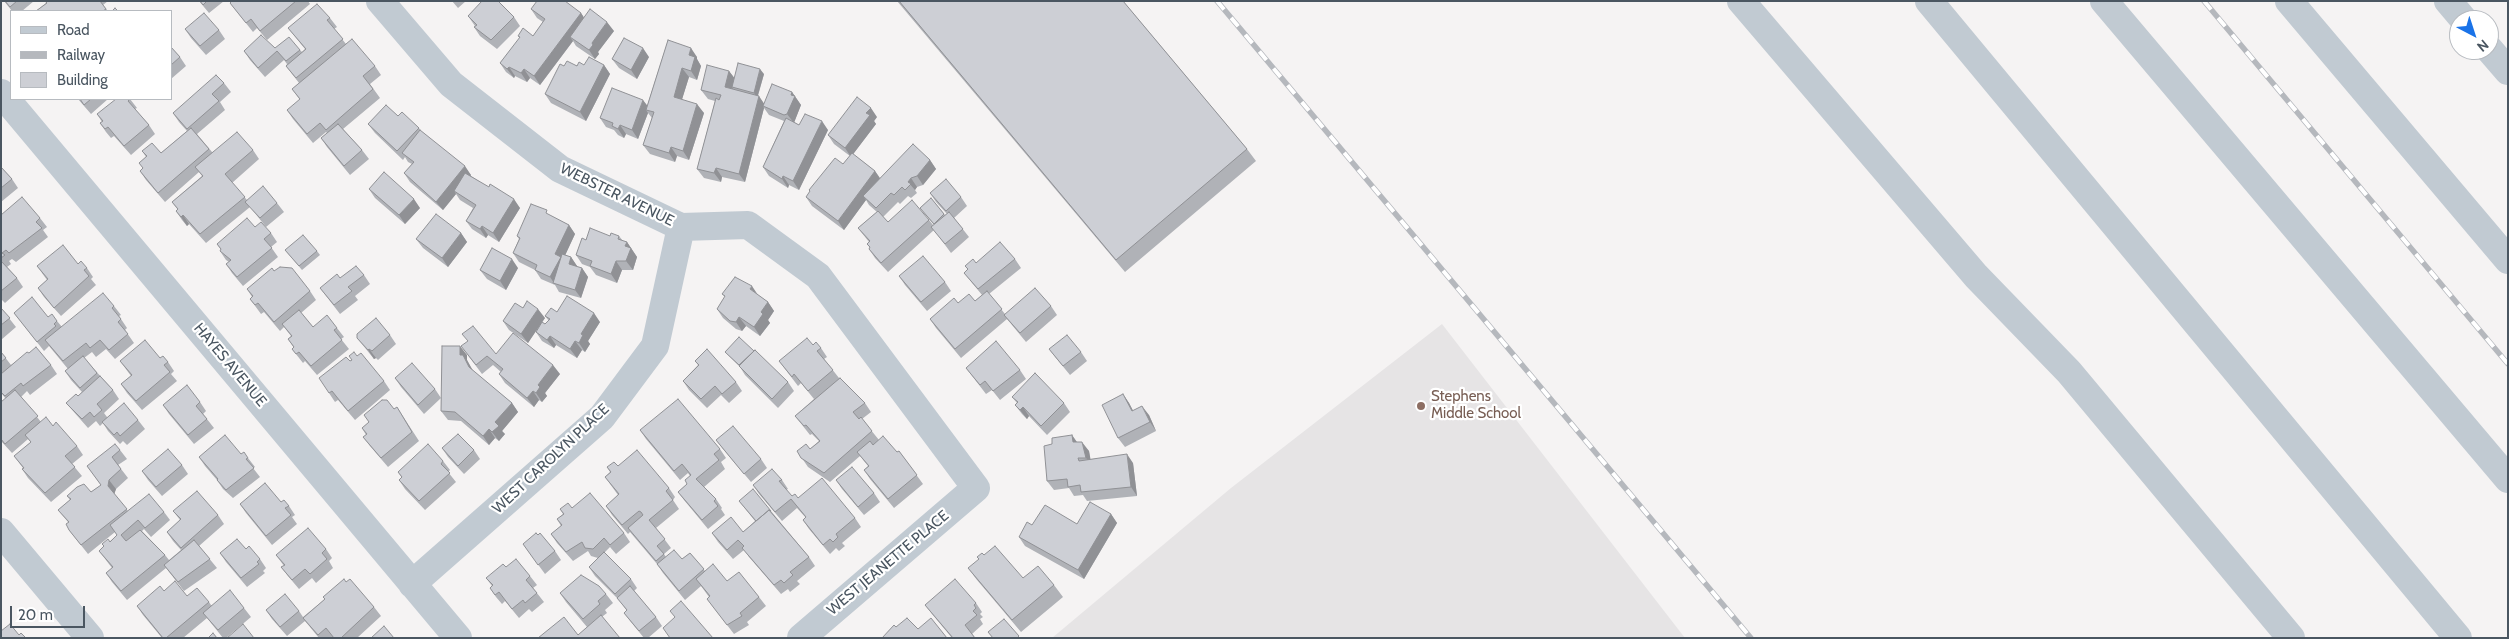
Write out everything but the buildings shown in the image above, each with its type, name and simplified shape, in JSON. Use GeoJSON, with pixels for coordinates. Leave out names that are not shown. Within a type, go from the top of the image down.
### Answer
{"type":"FeatureCollection","features":[{"type":"Feature","properties":{"kind":"street","name":"WEBSTER AVENUE"},"geometry":{"type":"LineString","coordinates":[[380,1],[451,84],[560,169],[681,227],[748,225],[818,276],[976,488]]}},
{"type":"Feature","properties":{"kind":"street"},"geometry":{"type":"LineString","coordinates":[[1741,1],[1976,276],[2069,372],[2291,638]]}},
{"type":"Feature","properties":{"kind":"street"},"geometry":{"type":"LineString","coordinates":[[1929,1],[2458,638]]}},
{"type":"Feature","properties":{"kind":"street"},"geometry":{"type":"LineString","coordinates":[[2104,1],[2508,479]]}},
{"type":"Feature","properties":{"kind":"street"},"geometry":{"type":"LineString","coordinates":[[2289,1],[2508,260]]}},
{"type":"Feature","properties":{"kind":"street"},"geometry":{"type":"LineString","coordinates":[[2499,60],[2508,70]]}},
{"type":"Feature","properties":{"kind":"street","name":"HAYES AVENUE"},"geometry":{"type":"LineString","coordinates":[[1,93],[458,638]]}},
{"type":"Feature","properties":{"kind":"street","name":"WEST CAROLYN PLACE"},"geometry":{"type":"LineString","coordinates":[[412,584],[602,417],[655,346],[681,227]]}},
{"type":"Feature","properties":{"kind":"street","name":"WEST JEANETTE PLACE"},"geometry":{"type":"LineString","coordinates":[[801,638],[976,488]]}},
{"type":"Feature","properties":{"kind":"street"},"geometry":{"type":"LineString","coordinates":[[1,532],[90,638]]}},
{"type":"Feature","properties":{"kind":"shaded area","name":"Stephens Middle School"},"geometry":{"type":"Polygon","coordinates":[[[1442,324],[1685,638],[1052,638],[1231,488],[1442,324]]]}},
{"type":"Feature","properties":{"kind":"railway"},"geometry":{"type":"LineString","coordinates":[[1217,1],[1751,638]]}},
{"type":"Feature","properties":{"kind":"railway"},"geometry":{"type":"LineString","coordinates":[[2204,1],[2508,364]]}},
{"type":"Feature","properties":{"kind":"place","name":"Stephens Middle School"},"geometry":{"type":"Point","coordinates":[1421,406]}}]}
